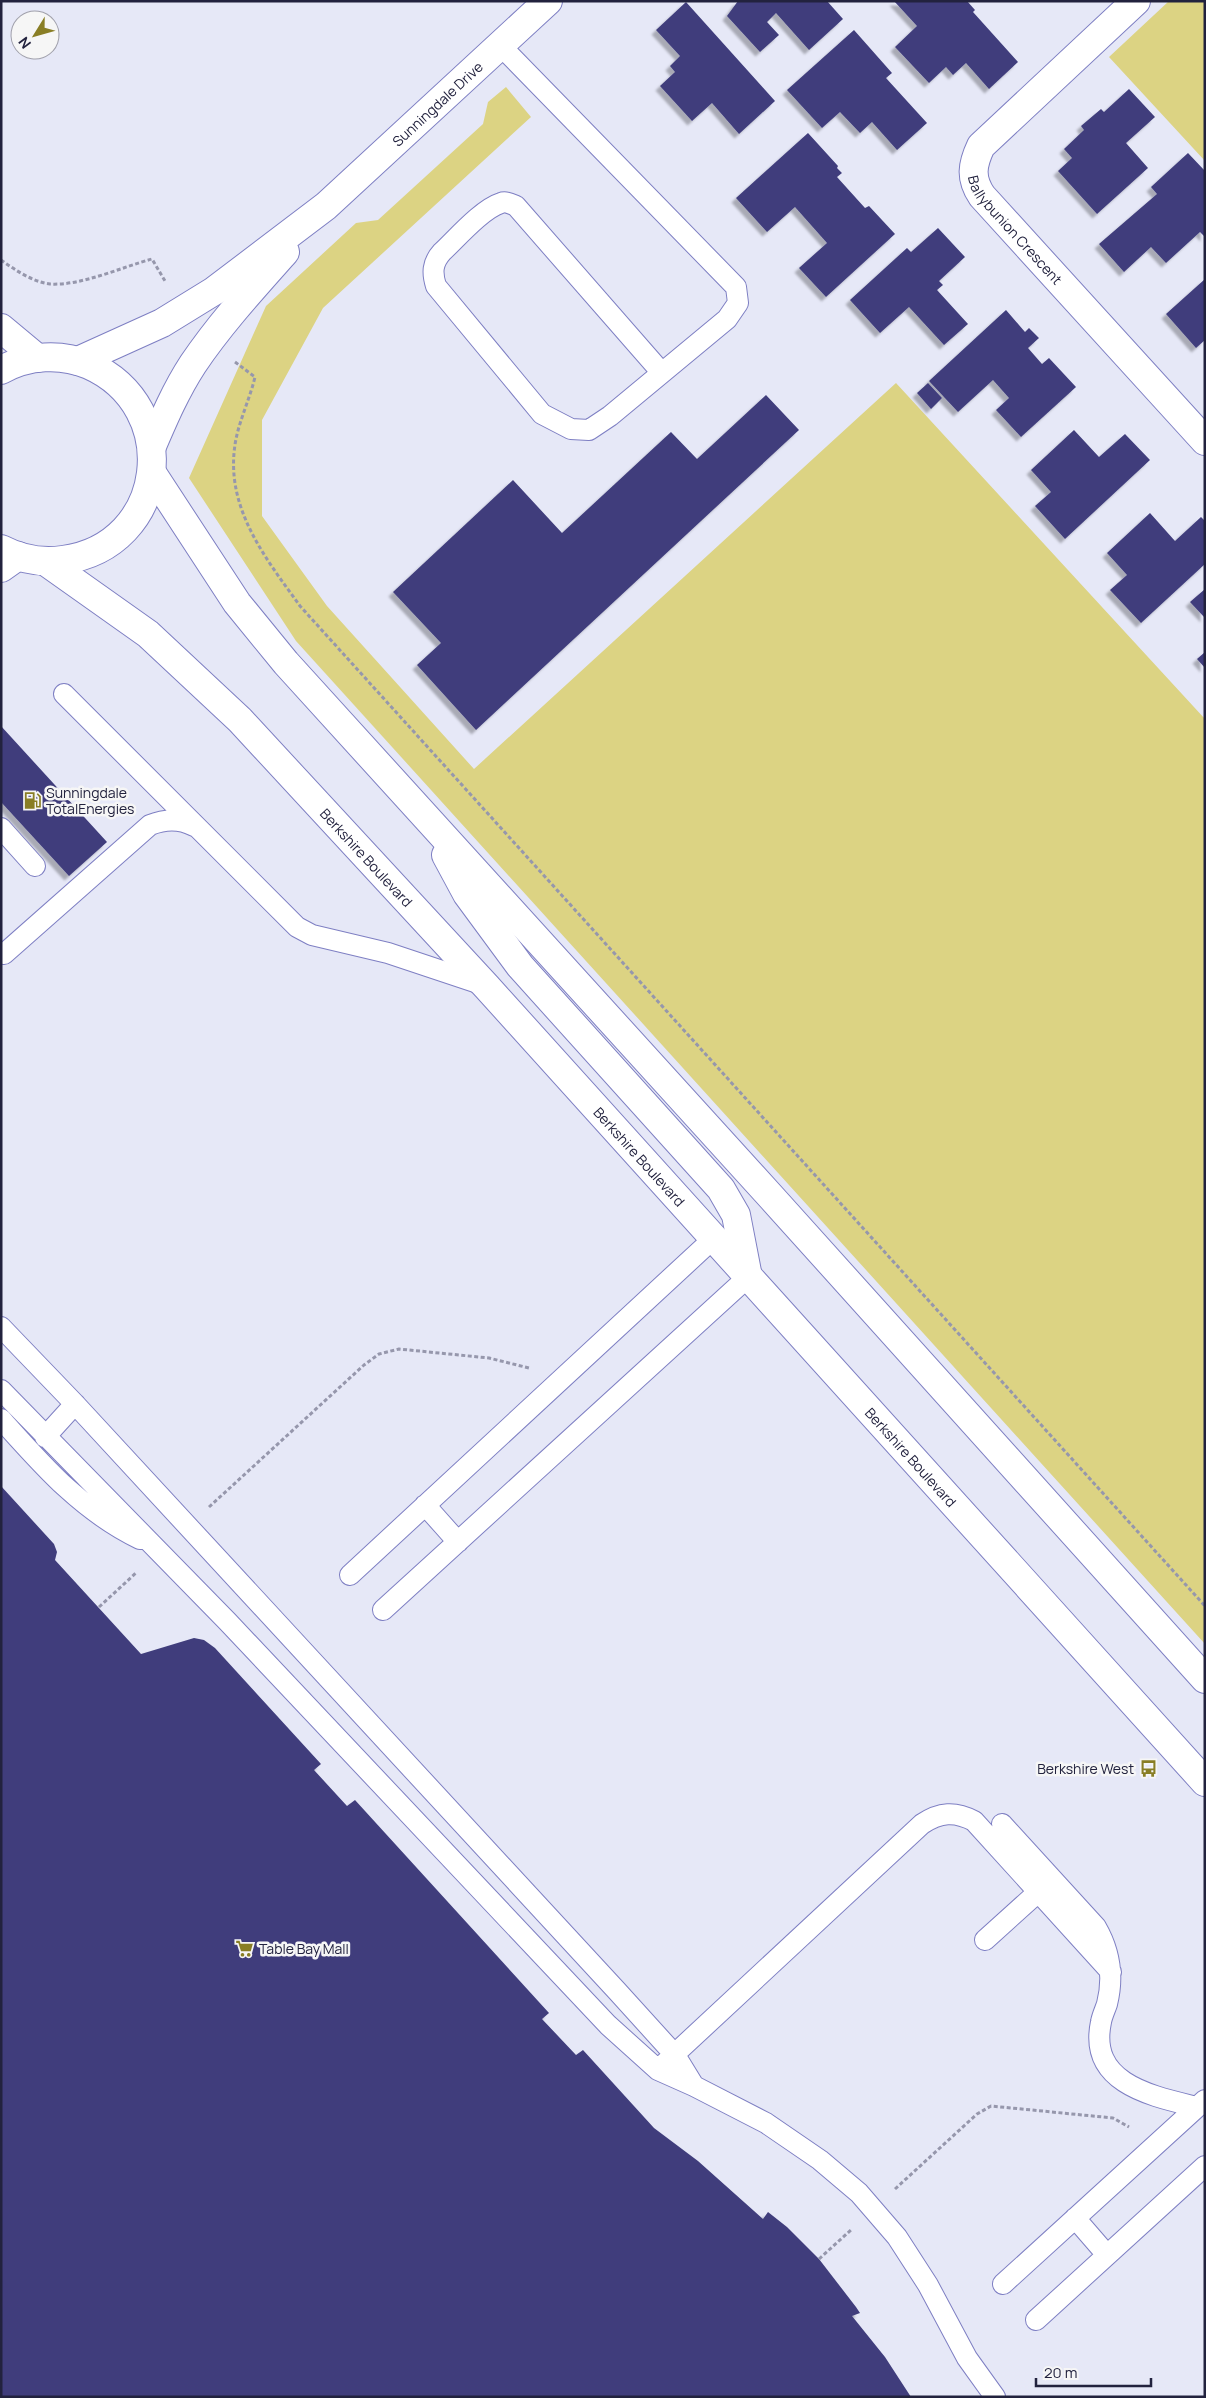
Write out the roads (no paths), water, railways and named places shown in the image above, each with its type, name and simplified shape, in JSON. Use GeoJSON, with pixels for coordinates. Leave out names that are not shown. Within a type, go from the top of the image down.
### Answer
{"type":"FeatureCollection","features":[{"type":"Feature","properties":{"kind":"street","name":"Sunningdale Drive"},"geometry":{"type":"LineString","coordinates":[[78,361],[162,323],[214,291],[326,206],[548,1]]}},
{"type":"Feature","properties":{"kind":"street","name":"Ballybunion Crescent"},"geometry":{"type":"LineString","coordinates":[[1136,1],[981,146],[972,170],[974,184],[982,196],[1205,441]]}},
{"type":"Feature","properties":{"kind":"street","name":"Sunningdale Drive"},"geometry":{"type":"LineString","coordinates":[[152,446],[181,384],[209,341],[233,311],[326,206]]}},
{"type":"Feature","properties":{"kind":"street"},"geometry":{"type":"LineString","coordinates":[[1,328],[37,358]]}},
{"type":"Feature","properties":{"kind":"street"},"geometry":{"type":"LineString","coordinates":[[1,370],[23,361],[58,357],[78,361],[107,375],[132,397],[145,420],[152,446],[152,473],[148,492],[140,508],[116,538],[106,546],[83,556],[45,561],[7,558]]}},
{"type":"Feature","properties":{"kind":"street"},"geometry":{"type":"LineString","coordinates":[[152,473],[237,603],[286,663],[774,1199],[1205,1679]]}},
{"type":"Feature","properties":{"kind":"street","name":"Berkshire Boulevard"},"geometry":{"type":"LineString","coordinates":[[45,561],[148,634],[204,685],[324,810],[486,986],[1205,1782]]}},
{"type":"Feature","properties":{"kind":"street"},"geometry":{"type":"LineString","coordinates":[[426,818],[467,894],[520,966],[721,1189],[736,1215],[748,1276]]}},
{"type":"Feature","properties":{"kind":"lane"},"geometry":{"type":"LineString","coordinates":[[500,45],[736,286],[738,303],[727,319],[662,373],[610,416],[589,430],[571,429],[542,414],[436,286],[432,274],[436,259],[491,207],[502,202],[508,202],[516,206],[662,373]]}},
{"type":"Feature","properties":{"kind":"lane"},"geometry":{"type":"LineString","coordinates":[[64,694],[289,921],[304,931],[388,953],[486,986]]}},
{"type":"Feature","properties":{"kind":"lane"},"geometry":{"type":"LineString","coordinates":[[4,954],[150,825],[170,820],[185,822],[198,828]]}},
{"type":"Feature","properties":{"kind":"lane"},"geometry":{"type":"LineString","coordinates":[[1,828],[35,866]]}},
{"type":"Feature","properties":{"kind":"lane"},"geometry":{"type":"LineString","coordinates":[[350,1575],[714,1238]]}},
{"type":"Feature","properties":{"kind":"lane"},"geometry":{"type":"LineString","coordinates":[[384,1610],[748,1276]]}},
{"type":"Feature","properties":{"kind":"lane"},"geometry":{"type":"LineString","coordinates":[[1,1328],[75,1404],[675,2055],[694,2086]]}},
{"type":"Feature","properties":{"kind":"lane"},"geometry":{"type":"LineString","coordinates":[[1,1390],[227,1621],[608,2025],[658,2070],[694,2086],[774,2128],[820,2160],[874,2209],[897,2237],[928,2285],[967,2358],[995,2397]]}},
{"type":"Feature","properties":{"kind":"lane"},"geometry":{"type":"LineString","coordinates":[[45,1437],[75,1404]]}},
{"type":"Feature","properties":{"kind":"lane"},"geometry":{"type":"LineString","coordinates":[[1,1419],[60,1484],[112,1526],[153,1545]]}},
{"type":"Feature","properties":{"kind":"lane"},"geometry":{"type":"LineString","coordinates":[[425,1506],[458,1542]]}},
{"type":"Feature","properties":{"kind":"lane"},"geometry":{"type":"LineString","coordinates":[[402,1808],[426,1785]]}},
{"type":"Feature","properties":{"kind":"lane"},"geometry":{"type":"LineString","coordinates":[[658,2070],[750,1982],[922,1824],[933,1816],[945,1813],[960,1814],[974,1821],[1045,1885],[1096,1926],[1106,1947],[1111,1972],[1110,1990],[1101,2021],[1099,2038],[1102,2054],[1109,2069],[1120,2081],[1134,2089],[1201,2103]]}},
{"type":"Feature","properties":{"kind":"lane"},"geometry":{"type":"LineString","coordinates":[[1002,1824],[1045,1885]]}},
{"type":"Feature","properties":{"kind":"lane"},"geometry":{"type":"LineString","coordinates":[[985,1940],[1045,1885]]}},
{"type":"Feature","properties":{"kind":"lane"},"geometry":{"type":"LineString","coordinates":[[1003,2284],[1201,2103]]}},
{"type":"Feature","properties":{"kind":"lane"},"geometry":{"type":"LineString","coordinates":[[1036,2320],[1205,2166]]}},
{"type":"Feature","properties":{"kind":"lane"},"geometry":{"type":"LineString","coordinates":[[1075,2218],[1108,2255]]}},
{"type":"Feature","properties":{"kind":"place","name":"Sunningdale TotalEnergies"},"geometry":{"type":"Point","coordinates":[32,800]}},
{"type":"Feature","properties":{"kind":"place","name":"Berkshire West"},"geometry":{"type":"Point","coordinates":[1148,1768]}},
{"type":"Feature","properties":{"kind":"place","name":"Table Bay Mall"},"geometry":{"type":"Point","coordinates":[245,1948]}}]}
